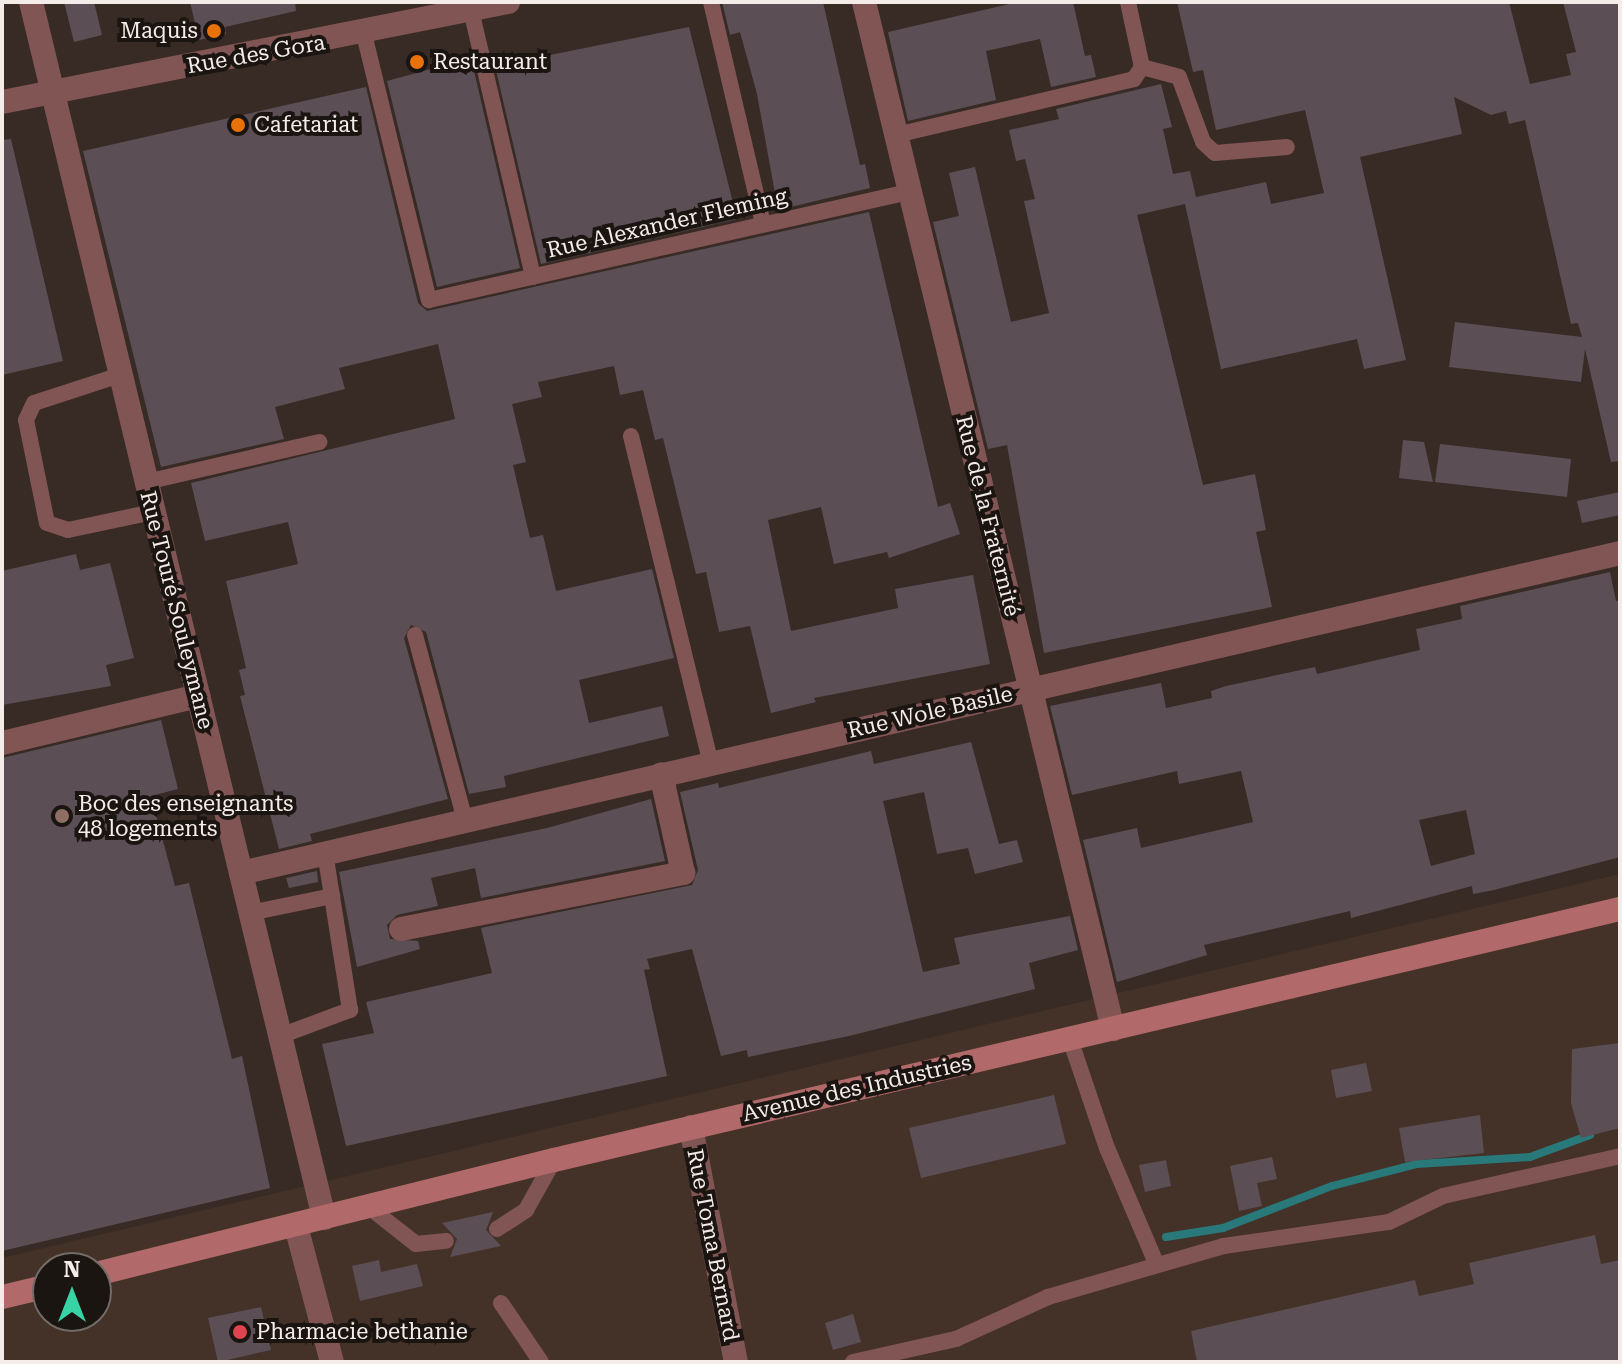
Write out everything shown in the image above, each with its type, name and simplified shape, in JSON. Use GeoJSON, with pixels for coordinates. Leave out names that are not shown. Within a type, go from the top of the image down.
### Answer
{"type":"FeatureCollection","features":[{"type":"Feature","properties":{"kind":"street","name":"Rue Touré Souleymane"},"geometry":{"type":"LineString","coordinates":[[31,2],[324,1218]]}},
{"type":"Feature","properties":{"kind":"street","name":"Rue des Gora"},"geometry":{"type":"LineString","coordinates":[[2,102],[364,34],[508,2]]}},
{"type":"Feature","properties":{"kind":"street","name":"Rue de la Fraternité"},"geometry":{"type":"LineString","coordinates":[[864,2],[1113,1029]]}},
{"type":"Feature","properties":{"kind":"street","name":"Rue Wole Basile"},"geometry":{"type":"LineString","coordinates":[[241,873],[1620,553]]}},
{"type":"Feature","properties":{"kind":"street"},"geometry":{"type":"LineString","coordinates":[[2,743],[198,696]]}},
{"type":"Feature","properties":{"kind":"street"},"geometry":{"type":"LineString","coordinates":[[401,929],[683,873],[661,774]]}},
{"type":"Feature","properties":{"kind":"street","name":"Avenue des Industries"},"geometry":{"type":"LineString","coordinates":[[112,1270],[691,1127],[1620,909]]}},
{"type":"Feature","properties":{"kind":"street","name":"Rue Toma Bernard"},"geometry":{"type":"LineString","coordinates":[[691,1127],[736,1362]]}},
{"type":"Feature","properties":{"kind":"street"},"geometry":{"type":"LineString","coordinates":[[296,1226],[332,1362]]}},
{"type":"Feature","properties":{"kind":"street"},"geometry":{"type":"LineString","coordinates":[[2,1297],[32,1290]]}},
{"type":"Feature","properties":{"kind":"lane"},"geometry":{"type":"LineString","coordinates":[[711,2],[763,223]]}},
{"type":"Feature","properties":{"kind":"lane"},"geometry":{"type":"LineString","coordinates":[[896,135],[1134,79],[1142,67],[1128,2]]}},
{"type":"Feature","properties":{"kind":"lane"},"geometry":{"type":"LineString","coordinates":[[471,10],[533,277]]}},
{"type":"Feature","properties":{"kind":"lane","name":"Rue Alexander Fleming"},"geometry":{"type":"LineString","coordinates":[[364,34],[429,300],[436,301],[763,223],[909,192]]}},
{"type":"Feature","properties":{"kind":"lane"},"geometry":{"type":"LineString","coordinates":[[1142,67],[1179,77],[1203,142],[1215,153],[1287,147]]}},
{"type":"Feature","properties":{"kind":"lane"},"geometry":{"type":"LineString","coordinates":[[120,375],[34,403],[26,420],[47,523],[68,530],[153,512]]}},
{"type":"Feature","properties":{"kind":"lane"},"geometry":{"type":"LineString","coordinates":[[631,436],[711,763]]}},
{"type":"Feature","properties":{"kind":"lane"},"geometry":{"type":"LineString","coordinates":[[146,482],[319,442]]}},
{"type":"Feature","properties":{"kind":"lane"},"geometry":{"type":"LineString","coordinates":[[415,635],[465,820]]}},
{"type":"Feature","properties":{"kind":"lane"},"geometry":{"type":"LineString","coordinates":[[280,1036],[350,1010],[325,853]]}},
{"type":"Feature","properties":{"kind":"lane"},"geometry":{"type":"LineString","coordinates":[[250,913],[332,896]]}},
{"type":"Feature","properties":{"kind":"lane"},"geometry":{"type":"LineString","coordinates":[[1070,1039],[1107,1148],[1157,1265]]}},
{"type":"Feature","properties":{"kind":"lane"},"geometry":{"type":"LineString","coordinates":[[853,1362],[956,1339],[1048,1297],[1157,1265],[1278,1235],[1389,1222],[1443,1196],[1620,1156]]}},
{"type":"Feature","properties":{"kind":"lane"},"geometry":{"type":"LineString","coordinates":[[497,1229],[526,1210],[554,1160]]}},
{"type":"Feature","properties":{"kind":"lane"},"geometry":{"type":"LineString","coordinates":[[369,1207],[416,1244],[446,1241]]}},
{"type":"Feature","properties":{"kind":"lane"},"geometry":{"type":"LineString","coordinates":[[501,1303],[541,1362]]}},
{"type":"Feature","properties":{"kind":"shaded area"},"geometry":{"type":"Polygon","coordinates":[[[1620,874],[1620,1362],[2,1362],[2,1258],[1620,874]]]}},
{"type":"Feature","properties":{"kind":"building"},"geometry":{"type":"Polygon","coordinates":[[[64,2],[94,2],[102,35],[74,42],[64,2]]]}},
{"type":"Feature","properties":{"kind":"building"},"geometry":{"type":"Polygon","coordinates":[[[190,2],[295,2],[296,11],[225,27],[226,34],[199,40],[190,2]]]}},
{"type":"Feature","properties":{"kind":"building"},"geometry":{"type":"Polygon","coordinates":[[[722,2],[823,2],[860,165],[865,164],[870,188],[778,210],[757,94],[740,32],[730,35],[722,2]]]}},
{"type":"Feature","properties":{"kind":"building"},"geometry":{"type":"Polygon","coordinates":[[[1018,2],[1073,2],[1085,56],[1091,55],[1096,77],[1051,87],[1040,39],[986,51],[996,100],[908,121],[888,32],[1018,2]]]}},
{"type":"Feature","properties":{"kind":"building"},"geometry":{"type":"Polygon","coordinates":[[[1177,2],[1509,2],[1530,84],[1571,75],[1566,54],[1576,52],[1563,2],[1620,2],[1620,461],[1611,462],[1585,349],[1581,382],[1449,367],[1455,322],[1582,337],[1578,323],[1571,324],[1525,120],[1509,124],[1506,111],[1491,115],[1454,97],[1462,134],[1360,157],[1406,360],[1364,369],[1357,339],[1221,369],[1185,204],[1137,215],[1203,485],[1255,474],[1266,530],[1256,532],[1272,607],[1044,653],[1007,445],[988,449],[933,222],[959,216],[949,173],[975,167],[1011,322],[1049,313],[1024,201],[1035,199],[1025,159],[1016,161],[1009,130],[1059,119],[1056,109],[1161,84],[1172,127],[1163,129],[1173,174],[1190,171],[1196,197],[1266,182],[1271,204],[1324,193],[1305,110],[1216,130],[1203,70],[1193,72],[1177,2]]]}},
{"type":"Feature","properties":{"kind":"building"},"geometry":{"type":"Polygon","coordinates":[[[689,27],[737,219],[541,264],[495,66],[689,27]]]}},
{"type":"Feature","properties":{"kind":"building"},"geometry":{"type":"Polygon","coordinates":[[[471,58],[520,268],[437,287],[387,81],[471,58]]]}},
{"type":"Feature","properties":{"kind":"building"},"geometry":{"type":"Polygon","coordinates":[[[366,87],[418,303],[427,311],[869,212],[938,507],[950,503],[960,534],[889,558],[887,552],[834,564],[821,507],[768,520],[791,631],[898,608],[895,589],[973,575],[990,664],[814,698],[816,702],[771,713],[750,626],[719,632],[706,572],[696,574],[663,438],[655,440],[643,390],[620,395],[614,366],[538,382],[542,397],[512,404],[526,462],[513,465],[530,538],[543,535],[556,591],[652,569],[674,658],[579,680],[589,723],[662,706],[669,736],[504,776],[506,787],[469,794],[426,632],[411,625],[404,638],[448,799],[310,834],[312,841],[279,849],[240,696],[245,695],[239,670],[246,668],[226,581],[298,564],[288,522],[205,541],[191,483],[455,419],[438,344],[339,368],[345,389],[275,407],[284,439],[161,467],[83,151],[366,87]]]}},
{"type":"Feature","properties":{"kind":"building"},"geometry":{"type":"Polygon","coordinates":[[[11,139],[63,361],[2,375],[2,140],[11,139]]]}},
{"type":"Feature","properties":{"kind":"building"},"geometry":{"type":"Polygon","coordinates":[[[1403,440],[1424,442],[1433,482],[1399,478],[1403,440]]]}},
{"type":"Feature","properties":{"kind":"building"},"geometry":{"type":"Polygon","coordinates":[[[1440,444],[1571,459],[1567,497],[1435,482],[1440,444]]]}},
{"type":"Feature","properties":{"kind":"building"},"geometry":{"type":"Polygon","coordinates":[[[1620,492],[1620,515],[1582,523],[1577,501],[1620,492]]]}},
{"type":"Feature","properties":{"kind":"building"},"geometry":{"type":"Polygon","coordinates":[[[76,554],[80,570],[110,563],[134,658],[106,665],[111,686],[2,705],[2,571],[76,554]]]}},
{"type":"Feature","properties":{"kind":"building"},"geometry":{"type":"Polygon","coordinates":[[[1610,572],[1616,601],[1620,600],[1620,857],[1494,890],[1473,894],[1472,886],[1351,918],[1350,911],[1204,945],[1207,955],[1117,982],[1083,840],[1137,828],[1141,848],[1253,822],[1241,771],[1179,784],[1177,771],[1072,795],[1050,706],[1161,683],[1166,708],[1212,698],[1211,691],[1226,686],[1315,667],[1317,674],[1420,650],[1416,629],[1462,619],[1460,606],[1610,572]],[[1466,810],[1419,820],[1431,866],[1475,854],[1466,810]]]}},
{"type":"Feature","properties":{"kind":"building"},"geometry":{"type":"Polygon","coordinates":[[[161,720],[178,789],[151,796],[175,886],[189,883],[232,1059],[242,1056],[270,1188],[2,1251],[2,758],[161,720]]]}},
{"type":"Feature","properties":{"kind":"building"},"geometry":{"type":"Polygon","coordinates":[[[971,742],[999,844],[1017,840],[1023,862],[975,874],[968,848],[937,854],[924,792],[883,801],[923,972],[960,964],[954,938],[1070,916],[1078,950],[1029,963],[1035,989],[849,1036],[748,1057],[747,1050],[721,1056],[692,949],[647,959],[650,969],[644,970],[667,1076],[346,1146],[322,1044],[374,1033],[366,1002],[492,973],[481,928],[692,885],[698,870],[680,792],[718,783],[719,788],[871,751],[874,764],[971,742]]]}},
{"type":"Feature","properties":{"kind":"building"},"geometry":{"type":"Polygon","coordinates":[[[651,799],[665,861],[481,898],[475,868],[431,878],[438,906],[397,915],[387,925],[390,939],[418,941],[420,949],[357,967],[339,872],[547,828],[651,799]]]}},
{"type":"Feature","properties":{"kind":"building"},"geometry":{"type":"Polygon","coordinates":[[[317,871],[318,882],[289,888],[286,878],[317,871]]]}},
{"type":"Feature","properties":{"kind":"building"},"geometry":{"type":"Polygon","coordinates":[[[1620,1043],[1620,1128],[1581,1138],[1571,1103],[1572,1049],[1620,1043]]]}},
{"type":"Feature","properties":{"kind":"building"},"geometry":{"type":"Polygon","coordinates":[[[1366,1063],[1372,1091],[1336,1098],[1331,1070],[1366,1063]]]}},
{"type":"Feature","properties":{"kind":"building"},"geometry":{"type":"Polygon","coordinates":[[[1054,1095],[1066,1144],[921,1178],[909,1128],[1054,1095]]]}},
{"type":"Feature","properties":{"kind":"building"},"geometry":{"type":"Polygon","coordinates":[[[1480,1115],[1484,1153],[1405,1162],[1399,1128],[1480,1115]]]}},
{"type":"Feature","properties":{"kind":"building"},"geometry":{"type":"Polygon","coordinates":[[[1272,1157],[1277,1179],[1257,1183],[1262,1206],[1239,1211],[1230,1166],[1272,1157]]]}},
{"type":"Feature","properties":{"kind":"building"},"geometry":{"type":"Polygon","coordinates":[[[1166,1160],[1171,1186],[1145,1192],[1139,1165],[1166,1160]]]}},
{"type":"Feature","properties":{"kind":"building"},"geometry":{"type":"Polygon","coordinates":[[[493,1212],[486,1230],[501,1246],[450,1257],[457,1239],[442,1223],[493,1212]]]}},
{"type":"Feature","properties":{"kind":"building"},"geometry":{"type":"Polygon","coordinates":[[[1595,1235],[1601,1264],[1620,1260],[1620,1362],[1197,1362],[1191,1331],[1415,1280],[1419,1296],[1474,1284],[1469,1263],[1595,1235]]]}},
{"type":"Feature","properties":{"kind":"building"},"geometry":{"type":"Polygon","coordinates":[[[379,1260],[381,1272],[417,1264],[423,1286],[360,1301],[352,1266],[379,1260]]]}},
{"type":"Feature","properties":{"kind":"building"},"geometry":{"type":"Polygon","coordinates":[[[261,1307],[271,1350],[218,1362],[208,1318],[261,1307]]]}},
{"type":"Feature","properties":{"kind":"building"},"geometry":{"type":"Polygon","coordinates":[[[853,1314],[861,1342],[833,1350],[825,1323],[853,1314]]]}},
{"type":"Feature","properties":{"kind":"waterway"},"geometry":{"type":"LineString","coordinates":[[1166,1237],[1223,1228],[1332,1186],[1417,1164],[1530,1157],[1590,1135]]}},
{"type":"Feature","properties":{"kind":"place","name":"Maquis"},"geometry":{"type":"Point","coordinates":[214,31]}},
{"type":"Feature","properties":{"kind":"place","name":"Restaurant"},"geometry":{"type":"Point","coordinates":[417,62]}},
{"type":"Feature","properties":{"kind":"place","name":"Cafetariat"},"geometry":{"type":"Point","coordinates":[238,125]}},
{"type":"Feature","properties":{"kind":"place","name":"Boc des enseignants 48 logements"},"geometry":{"type":"Point","coordinates":[62,816]}},
{"type":"Feature","properties":{"kind":"place","name":"Pharmacie bethanie"},"geometry":{"type":"Point","coordinates":[240,1332]}}]}
